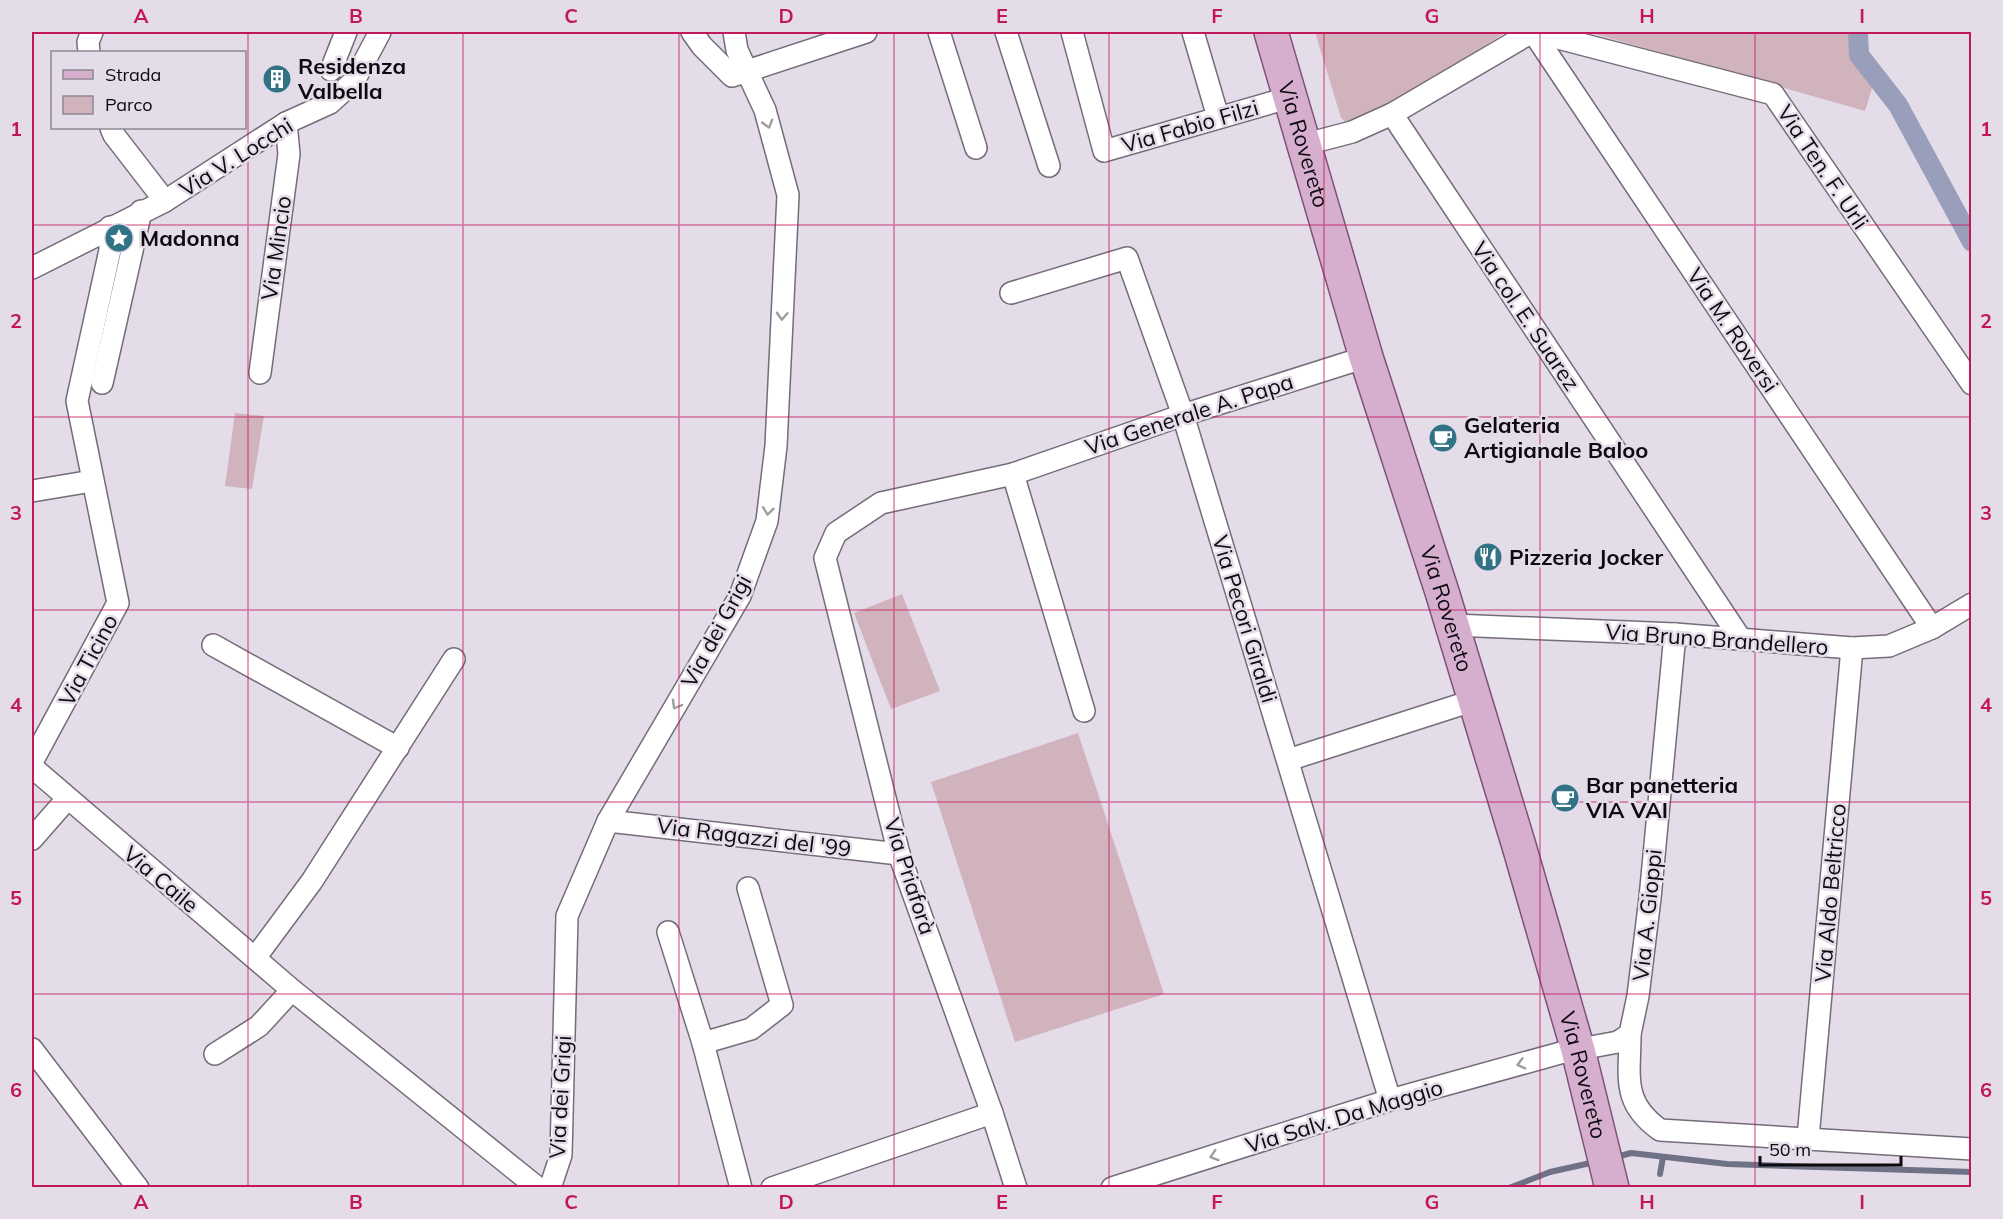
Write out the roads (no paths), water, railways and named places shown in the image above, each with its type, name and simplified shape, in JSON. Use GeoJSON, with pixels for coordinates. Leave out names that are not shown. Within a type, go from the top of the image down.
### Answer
{"type":"FeatureCollection","features":[{"type":"Feature","properties":{"kind":"main road","name":"Via Rovereto"},"geometry":{"type":"LineString","coordinates":[[1271,32],[1306,144],[1366,357],[1453,625],[1578,1050],[1611,1183]]}},
{"type":"Feature","properties":{"kind":"street"},"geometry":{"type":"LineString","coordinates":[[89,51],[88,42],[92,32]]}},
{"type":"Feature","properties":{"kind":"street"},"geometry":{"type":"LineString","coordinates":[[332,70],[346,32]]}},
{"type":"Feature","properties":{"kind":"street","name":"Via V. Locchi"},"geometry":{"type":"LineString","coordinates":[[32,268],[141,211],[165,201],[286,123],[330,103],[354,81],[380,32]]}},
{"type":"Feature","properties":{"kind":"street"},"geometry":{"type":"LineString","coordinates":[[692,32],[702,46],[732,76],[866,32]]}},
{"type":"Feature","properties":{"kind":"street","name":"Via dei Grigi"},"geometry":{"type":"LineString","coordinates":[[550,1188],[561,1155],[567,916],[608,820],[740,596],[767,521],[776,446],[788,195],[765,110],[737,50],[734,32]]}},
{"type":"Feature","properties":{"kind":"street"},"geometry":{"type":"LineString","coordinates":[[939,32],[976,148]]}},
{"type":"Feature","properties":{"kind":"street"},"geometry":{"type":"LineString","coordinates":[[1006,32],[1049,166]]}},
{"type":"Feature","properties":{"kind":"street","name":"Via Fabio Filzi"},"geometry":{"type":"LineString","coordinates":[[1072,32],[1104,151],[1291,97]]}},
{"type":"Feature","properties":{"kind":"street"},"geometry":{"type":"LineString","coordinates":[[1192,32],[1218,117]]}},
{"type":"Feature","properties":{"kind":"street"},"geometry":{"type":"LineString","coordinates":[[1306,144],[1352,132],[1392,114],[1534,32]]}},
{"type":"Feature","properties":{"kind":"street","name":"Via Ten. F. Urli"},"geometry":{"type":"LineString","coordinates":[[1534,32],[1773,94],[1971,384]]}},
{"type":"Feature","properties":{"kind":"street","name":"Via M. Roversi"},"geometry":{"type":"LineString","coordinates":[[1534,32],[1932,628]]}},
{"type":"Feature","properties":{"kind":"street","name":"Via col. E. Suarez"},"geometry":{"type":"LineString","coordinates":[[1392,114],[1740,638]]}},
{"type":"Feature","properties":{"kind":"street","name":"Via Mincio"},"geometry":{"type":"LineString","coordinates":[[260,373],[289,154],[286,123]]}},
{"type":"Feature","properties":{"kind":"street"},"geometry":{"type":"LineString","coordinates":[[112,129],[165,201]]}},
{"type":"Feature","properties":{"kind":"street"},"geometry":{"type":"LineString","coordinates":[[102,383],[141,211]]}},
{"type":"Feature","properties":{"kind":"street","name":"Via Ticino"},"geometry":{"type":"LineString","coordinates":[[32,765],[118,603],[77,400],[110,250],[110,227]]}},
{"type":"Feature","properties":{"kind":"street","name":"Via Pecori Giraldi"},"geometry":{"type":"LineString","coordinates":[[1011,293],[1127,258],[1183,415],[1390,1100]]}},
{"type":"Feature","properties":{"kind":"street","name":"Via Generale A. Papa"},"geometry":{"type":"LineString","coordinates":[[825,558],[836,533],[881,503],[1013,474],[1183,415],[1366,357]]}},
{"type":"Feature","properties":{"kind":"street"},"geometry":{"type":"LineString","coordinates":[[1013,474],[1084,711]]}},
{"type":"Feature","properties":{"kind":"street"},"geometry":{"type":"LineString","coordinates":[[32,491],[92,481]]}},
{"type":"Feature","properties":{"kind":"street","name":"Via Priaforà"},"geometry":{"type":"LineString","coordinates":[[825,558],[899,854],[992,1113],[1016,1188]]}},
{"type":"Feature","properties":{"kind":"street","name":"Via Bruno Brandellero"},"geometry":{"type":"LineString","coordinates":[[1453,625],[1675,634],[1852,648],[1889,646],[1932,628],[1971,604]]}},
{"type":"Feature","properties":{"kind":"street","name":"Via A. Gioppi"},"geometry":{"type":"LineString","coordinates":[[1675,634],[1650,898],[1638,996],[1630,1034],[1631,1098],[1642,1118],[1660,1130],[1971,1149]]}},
{"type":"Feature","properties":{"kind":"street"},"geometry":{"type":"LineString","coordinates":[[213,645],[398,748]]}},
{"type":"Feature","properties":{"kind":"street","name":"Via Aldo Beltricco"},"geometry":{"type":"LineString","coordinates":[[1808,1138],[1852,648]]}},
{"type":"Feature","properties":{"kind":"street"},"geometry":{"type":"LineString","coordinates":[[255,958],[312,881],[454,659]]}},
{"type":"Feature","properties":{"kind":"street"},"geometry":{"type":"LineString","coordinates":[[1288,760],[1475,700]]}},
{"type":"Feature","properties":{"kind":"street","name":"Via Caile"},"geometry":{"type":"LineString","coordinates":[[32,765],[67,799],[292,990],[538,1188]]}},
{"type":"Feature","properties":{"kind":"street"},"geometry":{"type":"LineString","coordinates":[[32,839],[67,799]]}},
{"type":"Feature","properties":{"kind":"street","name":"Via Ragazzi del '99"},"geometry":{"type":"LineString","coordinates":[[608,820],[899,854]]}},
{"type":"Feature","properties":{"kind":"street"},"geometry":{"type":"LineString","coordinates":[[703,1043],[751,1029],[782,1005],[748,888]]}},
{"type":"Feature","properties":{"kind":"street"},"geometry":{"type":"LineString","coordinates":[[668,932],[703,1043],[741,1188]]}},
{"type":"Feature","properties":{"kind":"street"},"geometry":{"type":"LineString","coordinates":[[215,1054],[259,1026],[292,990]]}},
{"type":"Feature","properties":{"kind":"street"},"geometry":{"type":"LineString","coordinates":[[1578,1050],[1618,1042],[1630,1034]]}},
{"type":"Feature","properties":{"kind":"street"},"geometry":{"type":"LineString","coordinates":[[32,1049],[138,1188]]}},
{"type":"Feature","properties":{"kind":"street","name":"Via Salv. Da Maggio"},"geometry":{"type":"LineString","coordinates":[[1112,1188],[1390,1100],[1578,1050]]}},
{"type":"Feature","properties":{"kind":"street"},"geometry":{"type":"LineString","coordinates":[[772,1188],[992,1113]]}},
{"type":"Feature","properties":{"kind":"waterway"},"geometry":{"type":"LineString","coordinates":[[1858,32],[1859,55],[1898,105],[1972,242]]}},
{"type":"Feature","properties":{"kind":"waterway"},"geometry":{"type":"LineString","coordinates":[[1613,1158],[1631,1153],[1727,1164],[1972,1172]]}},
{"type":"Feature","properties":{"kind":"waterway"},"geometry":{"type":"LineString","coordinates":[[1660,1174],[1663,1157]]}},
{"type":"Feature","properties":{"kind":"waterway"},"geometry":{"type":"LineString","coordinates":[[1509,1188],[1550,1172],[1595,1162]]}},
{"type":"Feature","properties":{"kind":"place","name":"Residenza Valbella"},"geometry":{"type":"Point","coordinates":[277,79]}},
{"type":"Feature","properties":{"kind":"place","name":"Madonna"},"geometry":{"type":"Point","coordinates":[119,238]}},
{"type":"Feature","properties":{"kind":"place","name":"Gelateria Artigianale Baloo"},"geometry":{"type":"Point","coordinates":[1443,438]}},
{"type":"Feature","properties":{"kind":"place","name":"Pizzeria Jocker"},"geometry":{"type":"Point","coordinates":[1488,557]}},
{"type":"Feature","properties":{"kind":"place","name":"Bar panetteria VIA VAI"},"geometry":{"type":"Point","coordinates":[1565,798]}}]}
